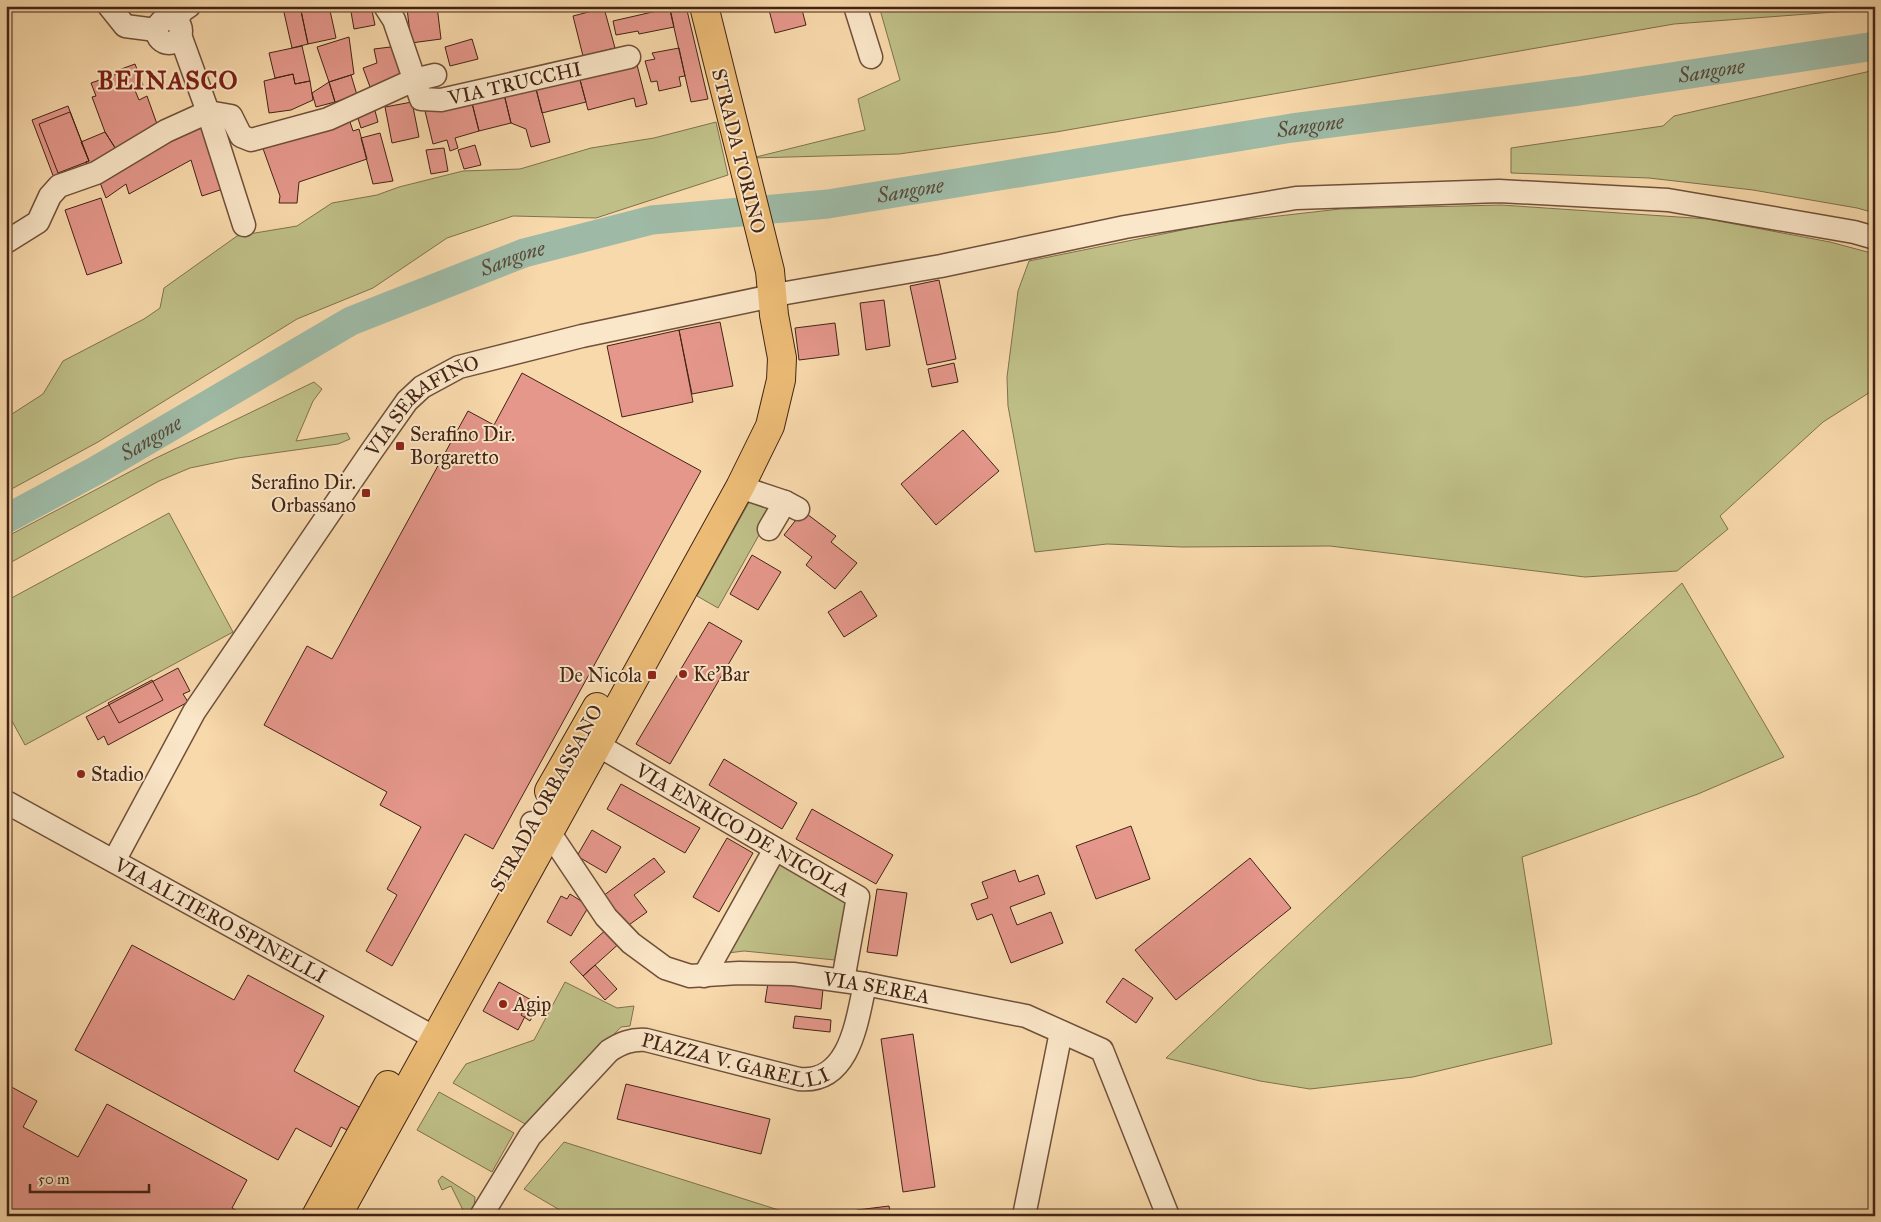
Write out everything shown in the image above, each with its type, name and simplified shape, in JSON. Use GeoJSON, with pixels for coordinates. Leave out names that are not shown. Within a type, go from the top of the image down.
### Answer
{"type":"FeatureCollection","features":[{"type":"Feature","properties":{"kind":"main road","name":"STRADA TORINO"},"geometry":{"type":"LineString","coordinates":[[704,6],[772,294]]}},
{"type":"Feature","properties":{"kind":"main road","name":"STRADA ORBASSANO"},"geometry":{"type":"LineString","coordinates":[[316,1216],[427,1033],[589,740],[740,487],[761,446],[777,404],[782,358],[772,294]]}},
{"type":"Feature","properties":{"kind":"main road","name":"STRADA ORBASSANO"},"geometry":{"type":"LineString","coordinates":[[589,740],[746,436],[759,398],[772,294]]}},
{"type":"Feature","properties":{"kind":"main road","name":"STRADA ORBASSANO"},"geometry":{"type":"LineString","coordinates":[[338,1216],[427,1033]]}},
{"type":"Feature","properties":{"kind":"street"},"geometry":{"type":"LineString","coordinates":[[110,6],[125,26],[175,23],[208,112],[244,225]]}},
{"type":"Feature","properties":{"kind":"street","name":"VIA TRUCCHI"},"geometry":{"type":"LineString","coordinates":[[385,6],[425,78],[421,99],[441,100],[630,57]]}},
{"type":"Feature","properties":{"kind":"street"},"geometry":{"type":"LineString","coordinates":[[855,6],[870,57]]}},
{"type":"Feature","properties":{"kind":"street"},"geometry":{"type":"LineString","coordinates":[[6,242],[38,222],[50,196],[59,186],[96,173],[166,131],[208,112],[232,116],[241,136],[251,140],[328,119],[425,78]]}},
{"type":"Feature","properties":{"kind":"street","name":"VIA SERAFINO"},"geometry":{"type":"LineString","coordinates":[[114,861],[194,712],[371,452],[407,401],[422,387],[459,367],[582,336],[772,294],[942,266],[1125,227],[1296,198],[1499,191],[1668,200],[1854,232],[1875,238]]}},
{"type":"Feature","properties":{"kind":"street"},"geometry":{"type":"LineString","coordinates":[[740,487],[791,505],[770,529]]}},
{"type":"Feature","properties":{"kind":"street","name":"VIA ENRICO DE NICOLA"},"geometry":{"type":"LineString","coordinates":[[589,740],[858,897],[843,980]]}},
{"type":"Feature","properties":{"kind":"street","name":"VIA ALTIERO SPINELLI"},"geometry":{"type":"LineString","coordinates":[[6,802],[427,1033]]}},
{"type":"Feature","properties":{"kind":"street","name":"VIA SEREA"},"geometry":{"type":"LineString","coordinates":[[540,828],[606,917],[631,943],[665,968],[690,976],[738,973],[793,974],[865,984],[1026,1016],[1102,1050],[1168,1216]]}},
{"type":"Feature","properties":{"kind":"street"},"geometry":{"type":"LineString","coordinates":[[704,976],[775,849]]}},
{"type":"Feature","properties":{"kind":"street","name":"PIAZZA V. GARELLI"},"geometry":{"type":"LineString","coordinates":[[481,1216],[530,1136],[609,1051],[619,1044],[635,1040],[646,1040],[808,1080],[821,1078],[831,1071],[844,1056],[852,1040],[865,984]]}},
{"type":"Feature","properties":{"kind":"street"},"geometry":{"type":"LineString","coordinates":[[1024,1216],[1062,1032]]}},
{"type":"Feature","properties":{"kind":"green space"},"geometry":{"type":"Polygon","coordinates":[[[879,6],[1875,6],[1875,9],[1674,24],[1056,132],[899,154],[752,158],[865,130],[858,99],[900,80],[879,6]]]}},
{"type":"Feature","properties":{"kind":"green space"},"geometry":{"type":"Polygon","coordinates":[[[1875,70],[1875,213],[1857,208],[1753,190],[1649,178],[1511,173],[1511,148],[1663,126],[1674,116],[1875,70]]]}},
{"type":"Feature","properties":{"kind":"green space"},"geometry":{"type":"Polygon","coordinates":[[[716,122],[728,175],[596,218],[513,216],[447,238],[373,288],[297,319],[98,442],[6,492],[6,409],[12,414],[43,394],[63,361],[144,319],[160,308],[164,288],[237,236],[297,226],[332,203],[377,195],[399,187],[463,171],[520,169],[591,148],[654,138],[716,122]]]}},
{"type":"Feature","properties":{"kind":"green space"},"geometry":{"type":"Polygon","coordinates":[[[1501,205],[1708,219],[1830,242],[1875,254],[1875,389],[1823,422],[1720,516],[1728,529],[1677,571],[1585,577],[1330,546],[1182,547],[1107,544],[1035,552],[1008,406],[1007,377],[1018,291],[1029,261],[1217,223],[1340,209],[1501,205]]]}},
{"type":"Feature","properties":{"kind":"green space"},"geometry":{"type":"Polygon","coordinates":[[[314,382],[322,389],[313,401],[296,441],[347,433],[350,439],[338,444],[238,458],[190,468],[159,481],[6,565],[6,537],[154,459],[314,382]]]}},
{"type":"Feature","properties":{"kind":"green space"},"geometry":{"type":"Polygon","coordinates":[[[752,497],[777,503],[718,608],[697,596],[752,497]]]}},
{"type":"Feature","properties":{"kind":"green space"},"geometry":{"type":"Polygon","coordinates":[[[169,513],[233,632],[25,745],[6,710],[6,601],[169,513]]]}},
{"type":"Feature","properties":{"kind":"green space"},"geometry":{"type":"Polygon","coordinates":[[[1682,583],[1784,757],[1698,794],[1522,857],[1552,1044],[1413,1077],[1310,1089],[1260,1081],[1166,1058],[1413,828],[1682,583]]]}},
{"type":"Feature","properties":{"kind":"green space"},"geometry":{"type":"Polygon","coordinates":[[[778,863],[846,901],[835,960],[744,951],[728,953],[778,863]]]}},
{"type":"Feature","properties":{"kind":"green space"},"geometry":{"type":"Polygon","coordinates":[[[565,982],[617,1008],[634,1006],[630,1026],[621,1027],[527,1125],[453,1083],[466,1064],[534,1040],[565,982]]]}},
{"type":"Feature","properties":{"kind":"green space"},"geometry":{"type":"Polygon","coordinates":[[[439,1092],[514,1133],[492,1172],[417,1130],[439,1092]]]}},
{"type":"Feature","properties":{"kind":"green space"},"geometry":{"type":"Polygon","coordinates":[[[564,1142],[785,1212],[784,1216],[570,1216],[524,1189],[564,1142]]]}},
{"type":"Feature","properties":{"kind":"green space"},"geometry":{"type":"Polygon","coordinates":[[[442,1176],[475,1197],[474,1208],[466,1216],[456,1216],[463,1210],[451,1186],[442,1190],[438,1181],[442,1176]]]}},
{"type":"Feature","properties":{"kind":"building"},"geometry":{"type":"Polygon","coordinates":[[[300,6],[308,44],[292,48],[283,8],[300,6]]]}},
{"type":"Feature","properties":{"kind":"building"},"geometry":{"type":"Polygon","coordinates":[[[300,6],[329,6],[336,38],[308,44],[300,6]]]}},
{"type":"Feature","properties":{"kind":"building"},"geometry":{"type":"Polygon","coordinates":[[[350,6],[371,6],[375,25],[354,29],[350,6]]]}},
{"type":"Feature","properties":{"kind":"building"},"geometry":{"type":"Polygon","coordinates":[[[437,6],[441,39],[411,43],[407,8],[437,6]]]}},
{"type":"Feature","properties":{"kind":"building"},"geometry":{"type":"Polygon","coordinates":[[[669,6],[686,6],[708,99],[691,102],[669,6]]]}},
{"type":"Feature","properties":{"kind":"building"},"geometry":{"type":"Polygon","coordinates":[[[768,6],[801,6],[806,25],[775,33],[768,6]]]}},
{"type":"Feature","properties":{"kind":"building"},"geometry":{"type":"Polygon","coordinates":[[[604,8],[615,48],[583,56],[573,16],[604,8]]]}},
{"type":"Feature","properties":{"kind":"building"},"geometry":{"type":"Polygon","coordinates":[[[670,8],[674,27],[639,34],[638,31],[616,35],[613,21],[670,8]]]}},
{"type":"Feature","properties":{"kind":"building"},"geometry":{"type":"Polygon","coordinates":[[[349,37],[354,74],[329,82],[317,47],[349,37]]]}},
{"type":"Feature","properties":{"kind":"building"},"geometry":{"type":"Polygon","coordinates":[[[472,39],[478,59],[450,66],[445,47],[472,39]]]}},
{"type":"Feature","properties":{"kind":"building"},"geometry":{"type":"Polygon","coordinates":[[[302,46],[310,81],[295,84],[293,74],[275,78],[269,53],[302,46]]]}},
{"type":"Feature","properties":{"kind":"building"},"geometry":{"type":"Polygon","coordinates":[[[399,46],[403,82],[373,95],[363,68],[377,63],[374,49],[399,46]]]}},
{"type":"Feature","properties":{"kind":"building"},"geometry":{"type":"Polygon","coordinates":[[[679,48],[685,76],[679,77],[681,86],[659,91],[657,81],[651,82],[645,61],[655,59],[652,53],[679,48]]]}},
{"type":"Feature","properties":{"kind":"building"},"geometry":{"type":"Polygon","coordinates":[[[636,61],[647,104],[636,107],[634,98],[588,110],[579,76],[636,61]]]}},
{"type":"Feature","properties":{"kind":"building"},"geometry":{"type":"Polygon","coordinates":[[[135,64],[143,85],[134,88],[139,100],[147,96],[157,124],[119,154],[105,132],[92,97],[96,96],[91,83],[117,74],[116,71],[135,64]]]}},
{"type":"Feature","properties":{"kind":"building"},"geometry":{"type":"Polygon","coordinates":[[[293,74],[295,84],[310,81],[313,100],[291,110],[269,113],[264,81],[293,74]]]}},
{"type":"Feature","properties":{"kind":"building"},"geometry":{"type":"Polygon","coordinates":[[[351,75],[357,95],[335,102],[329,82],[351,75]]]}},
{"type":"Feature","properties":{"kind":"building"},"geometry":{"type":"Polygon","coordinates":[[[579,76],[586,102],[542,113],[535,85],[579,76]]]}},
{"type":"Feature","properties":{"kind":"building"},"geometry":{"type":"Polygon","coordinates":[[[329,82],[335,102],[316,107],[312,93],[329,82]]]}},
{"type":"Feature","properties":{"kind":"building"},"geometry":{"type":"Polygon","coordinates":[[[535,85],[550,142],[531,147],[526,129],[511,123],[503,90],[535,85]]]}},
{"type":"Feature","properties":{"kind":"building"},"geometry":{"type":"Polygon","coordinates":[[[503,90],[511,123],[479,131],[471,99],[503,90]]]}},
{"type":"Feature","properties":{"kind":"building"},"geometry":{"type":"Polygon","coordinates":[[[471,99],[479,131],[455,138],[458,148],[450,151],[447,140],[433,144],[425,111],[471,99]]]}},
{"type":"Feature","properties":{"kind":"building"},"geometry":{"type":"Polygon","coordinates":[[[412,102],[419,137],[392,143],[385,107],[412,102]]]}},
{"type":"Feature","properties":{"kind":"building"},"geometry":{"type":"Polygon","coordinates":[[[68,106],[89,161],[86,162],[87,166],[54,178],[32,120],[68,106]]]}},
{"type":"Feature","properties":{"kind":"building"},"geometry":{"type":"Polygon","coordinates":[[[374,107],[378,122],[361,128],[356,112],[374,107]]]}},
{"type":"Feature","properties":{"kind":"building"},"geometry":{"type":"Polygon","coordinates":[[[70,112],[89,161],[58,173],[39,124],[70,112]]]}},
{"type":"Feature","properties":{"kind":"building"},"geometry":{"type":"Polygon","coordinates":[[[348,116],[353,131],[359,129],[367,159],[299,182],[297,203],[279,203],[280,196],[261,143],[348,116]]]}},
{"type":"Feature","properties":{"kind":"building"},"geometry":{"type":"Polygon","coordinates":[[[204,123],[226,188],[202,196],[191,160],[129,194],[126,184],[106,198],[99,180],[204,123]]]}},
{"type":"Feature","properties":{"kind":"building"},"geometry":{"type":"Polygon","coordinates":[[[105,132],[119,154],[88,167],[86,162],[89,161],[81,142],[105,132]]]}},
{"type":"Feature","properties":{"kind":"building"},"geometry":{"type":"Polygon","coordinates":[[[380,133],[393,181],[373,184],[361,138],[380,133]]]}},
{"type":"Feature","properties":{"kind":"building"},"geometry":{"type":"Polygon","coordinates":[[[475,145],[481,165],[464,169],[458,150],[475,145]]]}},
{"type":"Feature","properties":{"kind":"building"},"geometry":{"type":"Polygon","coordinates":[[[444,148],[448,171],[431,174],[426,150],[444,148]]]}},
{"type":"Feature","properties":{"kind":"building"},"geometry":{"type":"Polygon","coordinates":[[[101,198],[122,263],[87,275],[65,210],[101,198]]]}},
{"type":"Feature","properties":{"kind":"building"},"geometry":{"type":"Polygon","coordinates":[[[6,274],[11,282],[9,284],[12,289],[10,291],[12,295],[6,299],[6,274]]]}},
{"type":"Feature","properties":{"kind":"building"},"geometry":{"type":"Polygon","coordinates":[[[939,280],[956,359],[927,365],[910,286],[939,280]]]}},
{"type":"Feature","properties":{"kind":"building"},"geometry":{"type":"Polygon","coordinates":[[[884,300],[890,346],[866,350],[860,303],[884,300]]]}},
{"type":"Feature","properties":{"kind":"building"},"geometry":{"type":"Polygon","coordinates":[[[720,322],[733,386],[692,394],[679,330],[720,322]]]}},
{"type":"Feature","properties":{"kind":"building"},"geometry":{"type":"Polygon","coordinates":[[[835,323],[839,355],[799,360],[795,328],[835,323]]]}},
{"type":"Feature","properties":{"kind":"building"},"geometry":{"type":"Polygon","coordinates":[[[679,330],[693,402],[622,417],[607,346],[679,330]]]}},
{"type":"Feature","properties":{"kind":"building"},"geometry":{"type":"Polygon","coordinates":[[[954,363],[958,382],[932,387],[928,369],[954,363]]]}},
{"type":"Feature","properties":{"kind":"building"},"geometry":{"type":"Polygon","coordinates":[[[522,373],[701,471],[493,849],[465,834],[392,966],[366,951],[397,895],[387,889],[421,827],[380,805],[387,792],[264,725],[307,646],[332,659],[468,411],[494,425],[522,373]]]}},
{"type":"Feature","properties":{"kind":"building"},"geometry":{"type":"Polygon","coordinates":[[[963,430],[999,471],[936,525],[901,484],[963,430]]]}},
{"type":"Feature","properties":{"kind":"building"},"geometry":{"type":"Polygon","coordinates":[[[803,511],[836,536],[831,542],[857,563],[835,589],[806,565],[812,557],[784,535],[803,511]]]}},
{"type":"Feature","properties":{"kind":"building"},"geometry":{"type":"Polygon","coordinates":[[[752,555],[781,572],[758,610],[730,594],[752,555]]]}},
{"type":"Feature","properties":{"kind":"building"},"geometry":{"type":"Polygon","coordinates":[[[861,591],[877,616],[844,637],[828,612],[861,591]]]}},
{"type":"Feature","properties":{"kind":"building"},"geometry":{"type":"Polygon","coordinates":[[[709,622],[742,641],[670,764],[636,744],[709,622]]]}},
{"type":"Feature","properties":{"kind":"building"},"geometry":{"type":"Polygon","coordinates":[[[178,668],[190,691],[183,694],[188,702],[108,745],[104,736],[98,740],[86,717],[178,668]]]}},
{"type":"Feature","properties":{"kind":"building"},"geometry":{"type":"Polygon","coordinates":[[[152,680],[163,700],[119,723],[108,703],[152,680]]]}},
{"type":"Feature","properties":{"kind":"building"},"geometry":{"type":"Polygon","coordinates":[[[724,759],[797,803],[782,829],[709,785],[724,759]]]}},
{"type":"Feature","properties":{"kind":"building"},"geometry":{"type":"Polygon","coordinates":[[[621,784],[700,828],[685,853],[607,809],[621,784]]]}},
{"type":"Feature","properties":{"kind":"building"},"geometry":{"type":"Polygon","coordinates":[[[812,809],[893,855],[876,884],[796,839],[812,809]]]}},
{"type":"Feature","properties":{"kind":"building"},"geometry":{"type":"Polygon","coordinates":[[[1131,826],[1150,879],[1096,899],[1076,846],[1131,826]]]}},
{"type":"Feature","properties":{"kind":"building"},"geometry":{"type":"Polygon","coordinates":[[[592,830],[621,847],[606,873],[577,856],[592,830]]]}},
{"type":"Feature","properties":{"kind":"building"},"geometry":{"type":"Polygon","coordinates":[[[727,838],[753,853],[719,912],[693,897],[727,838]]]}},
{"type":"Feature","properties":{"kind":"building"},"geometry":{"type":"Polygon","coordinates":[[[654,858],[665,872],[634,895],[647,912],[626,927],[603,896],[654,858]]]}},
{"type":"Feature","properties":{"kind":"building"},"geometry":{"type":"Polygon","coordinates":[[[1250,858],[1291,908],[1176,1000],[1135,950],[1250,858]]]}},
{"type":"Feature","properties":{"kind":"building"},"geometry":{"type":"Polygon","coordinates":[[[1015,870],[1019,882],[1038,875],[1045,894],[1010,907],[1017,925],[1051,912],[1063,943],[1011,963],[992,914],[977,920],[971,904],[988,898],[982,882],[1015,870]]]}},
{"type":"Feature","properties":{"kind":"building"},"geometry":{"type":"Polygon","coordinates":[[[877,889],[907,893],[897,956],[867,952],[877,889]]]}},
{"type":"Feature","properties":{"kind":"building"},"geometry":{"type":"Polygon","coordinates":[[[570,894],[589,906],[571,936],[547,922],[561,896],[567,899],[570,894]]]}},
{"type":"Feature","properties":{"kind":"building"},"geometry":{"type":"Polygon","coordinates":[[[609,927],[622,941],[583,976],[570,962],[609,927]]]}},
{"type":"Feature","properties":{"kind":"building"},"geometry":{"type":"Polygon","coordinates":[[[132,945],[234,1000],[248,975],[324,1016],[294,1071],[361,1108],[349,1131],[341,1127],[331,1147],[296,1128],[278,1160],[75,1050],[132,945]]]}},
{"type":"Feature","properties":{"kind":"building"},"geometry":{"type":"Polygon","coordinates":[[[595,965],[617,989],[605,1000],[583,976],[595,965]]]}},
{"type":"Feature","properties":{"kind":"building"},"geometry":{"type":"Polygon","coordinates":[[[1123,978],[1153,998],[1136,1023],[1106,1002],[1123,978]]]}},
{"type":"Feature","properties":{"kind":"building"},"geometry":{"type":"Polygon","coordinates":[[[499,982],[533,1001],[518,1030],[483,1011],[499,982]]]}},
{"type":"Feature","properties":{"kind":"building"},"geometry":{"type":"Polygon","coordinates":[[[768,983],[823,989],[821,1009],[765,1002],[768,983]]]}},
{"type":"Feature","properties":{"kind":"building"},"geometry":{"type":"Polygon","coordinates":[[[529,1001],[538,1006],[530,1021],[521,1015],[529,1001]]]}},
{"type":"Feature","properties":{"kind":"building"},"geometry":{"type":"Polygon","coordinates":[[[795,1016],[831,1020],[830,1032],[793,1028],[795,1016]]]}},
{"type":"Feature","properties":{"kind":"building"},"geometry":{"type":"Polygon","coordinates":[[[913,1034],[935,1187],[903,1192],[881,1039],[913,1034]]]}},
{"type":"Feature","properties":{"kind":"building"},"geometry":{"type":"Polygon","coordinates":[[[6,1084],[37,1101],[23,1127],[78,1157],[107,1104],[247,1180],[232,1208],[246,1216],[6,1216],[6,1084]]]}},
{"type":"Feature","properties":{"kind":"building"},"geometry":{"type":"Polygon","coordinates":[[[626,1084],[770,1119],[761,1154],[617,1119],[626,1084]]]}},
{"type":"Feature","properties":{"kind":"building"},"geometry":{"type":"Polygon","coordinates":[[[889,1206],[891,1216],[858,1216],[857,1210],[889,1206]]]}},
{"type":"Feature","properties":{"kind":"waterway","name":"Sangone"},"geometry":{"type":"LineString","coordinates":[[6,519],[95,471],[351,321],[524,253],[652,220],[828,204],[1292,128],[1579,91],[1875,46]]}},
{"type":"Feature","properties":{"kind":"place","name":"Serafino Dir. Borgaretto"},"geometry":{"type":"Point","coordinates":[400,446]}},
{"type":"Feature","properties":{"kind":"place","name":"Serafino Dir. Orbassano"},"geometry":{"type":"Point","coordinates":[366,493]}},
{"type":"Feature","properties":{"kind":"place","name":"Ke'Bar"},"geometry":{"type":"Point","coordinates":[683,674]}},
{"type":"Feature","properties":{"kind":"place","name":"De Nicola"},"geometry":{"type":"Point","coordinates":[652,675]}},
{"type":"Feature","properties":{"kind":"place","name":"Stadio"},"geometry":{"type":"Point","coordinates":[81,774]}},
{"type":"Feature","properties":{"kind":"place","name":"Agip"},"geometry":{"type":"Point","coordinates":[503,1004]}},
{"type":"Feature","properties":{"kind":"district","name":"BEINASCO"},"geometry":{"type":"Point","coordinates":[168,80]}}]}
